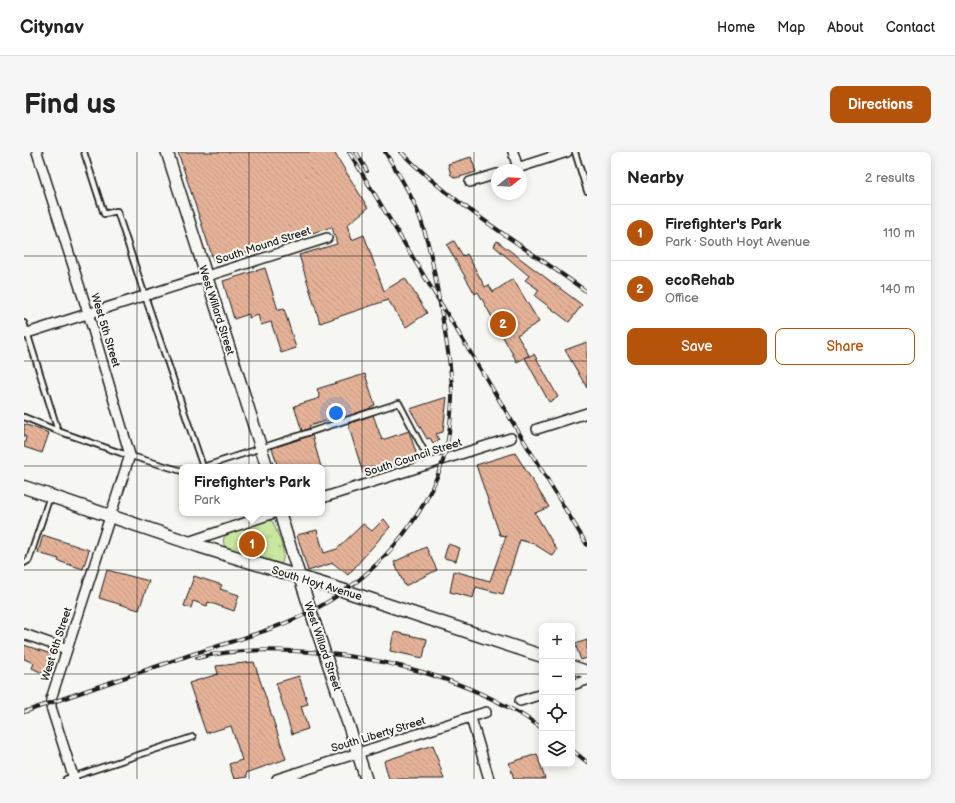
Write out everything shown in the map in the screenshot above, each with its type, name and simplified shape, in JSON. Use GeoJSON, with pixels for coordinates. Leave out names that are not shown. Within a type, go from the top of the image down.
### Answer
{"type":"FeatureCollection","features":[{"type":"Feature","properties":{"kind":"main road","name":"South Hoyt Avenue"},"geometry":{"type":"LineString","coordinates":[[24,487],[188,542],[299,578],[345,591],[539,655]]}},
{"type":"Feature","properties":{"kind":"main road"},"geometry":{"type":"LineString","coordinates":[[575,668],[587,672]]}},
{"type":"Feature","properties":{"kind":"street","name":"West 5th Street"},"geometry":{"type":"LineString","coordinates":[[37,152],[88,313],[130,456]]}},
{"type":"Feature","properties":{"kind":"street","name":"West Willard Street"},"geometry":{"type":"LineString","coordinates":[[167,152],[266,464]]}},
{"type":"Feature","properties":{"kind":"street"},"geometry":{"type":"LineString","coordinates":[[513,152],[514,164]]}},
{"type":"Feature","properties":{"kind":"street"},"geometry":{"type":"LineString","coordinates":[[527,165],[567,152]]}},
{"type":"Feature","properties":{"kind":"street"},"geometry":{"type":"LineString","coordinates":[[470,182],[491,176]]}},
{"type":"Feature","properties":{"kind":"street","name":"South Mound Street"},"geometry":{"type":"LineString","coordinates":[[26,333],[327,238]]}},
{"type":"Feature","properties":{"kind":"street"},"geometry":{"type":"LineString","coordinates":[[537,429],[587,413]]}},
{"type":"Feature","properties":{"kind":"street","name":"South Council Street"},"geometry":{"type":"LineString","coordinates":[[325,497],[511,438]]}},
{"type":"Feature","properties":{"kind":"street"},"geometry":{"type":"LineString","coordinates":[[111,516],[130,456]]}},
{"type":"Feature","properties":{"kind":"street","name":"West 6th Street"},"geometry":{"type":"LineString","coordinates":[[71,778],[50,703],[66,649],[111,516]]}},
{"type":"Feature","properties":{"kind":"street"},"geometry":{"type":"LineString","coordinates":[[188,542],[265,516]]}},
{"type":"Feature","properties":{"kind":"street","name":"West Willard Street"},"geometry":{"type":"LineString","coordinates":[[281,516],[299,578],[366,779]]}},
{"type":"Feature","properties":{"kind":"street"},"geometry":{"type":"LineString","coordinates":[[24,634],[66,649]]}},
{"type":"Feature","properties":{"kind":"street"},"geometry":{"type":"LineString","coordinates":[[575,684],[587,680]]}},
{"type":"Feature","properties":{"kind":"street"},"geometry":{"type":"LineString","coordinates":[[520,701],[539,695]]}},
{"type":"Feature","properties":{"kind":"street","name":"South Liberty Street"},"geometry":{"type":"LineString","coordinates":[[277,779],[486,712]]}},
{"type":"Feature","properties":{"kind":"street"},"geometry":{"type":"LineString","coordinates":[[471,718],[489,779]]}},
{"type":"Feature","properties":{"kind":"lane"},"geometry":{"type":"LineString","coordinates":[[84,152],[104,214],[117,211],[202,464]]}},
{"type":"Feature","properties":{"kind":"lane"},"geometry":{"type":"LineString","coordinates":[[575,152],[587,191]]}},
{"type":"Feature","properties":{"kind":"lane"},"geometry":{"type":"LineString","coordinates":[[24,323],[58,431]]}},
{"type":"Feature","properties":{"kind":"lane"},"geometry":{"type":"LineString","coordinates":[[213,464],[399,403],[431,464]]}},
{"type":"Feature","properties":{"kind":"lane"},"geometry":{"type":"LineString","coordinates":[[24,417],[58,431],[130,456],[179,470]]}},
{"type":"Feature","properties":{"kind":"lane"},"geometry":{"type":"LineString","coordinates":[[24,564],[29,560],[50,496]]}},
{"type":"Feature","properties":{"kind":"lane"},"geometry":{"type":"LineString","coordinates":[[71,778],[193,737]]}},
{"type":"Feature","properties":{"kind":"green space"},"geometry":{"type":"Polygon","coordinates":[[[269,520],[273,522],[283,549],[283,560],[281,565],[276,565],[225,547],[224,539],[229,533],[269,520]]]}},
{"type":"Feature","properties":{"kind":"building"},"geometry":{"type":"Polygon","coordinates":[[[178,152],[334,152],[368,208],[347,225],[352,240],[364,235],[384,291],[405,278],[427,313],[406,327],[388,300],[320,323],[299,255],[337,244],[332,227],[214,262],[178,152]]]}},
{"type":"Feature","properties":{"kind":"building"},"geometry":{"type":"Polygon","coordinates":[[[471,157],[476,172],[456,178],[451,175],[448,164],[471,157]]]}},
{"type":"Feature","properties":{"kind":"building"},"geometry":{"type":"Polygon","coordinates":[[[454,241],[463,256],[467,254],[485,287],[489,285],[493,292],[513,279],[539,322],[517,335],[529,355],[517,362],[478,292],[475,294],[447,245],[454,241]]]}},
{"type":"Feature","properties":{"kind":"building"},"geometry":{"type":"Polygon","coordinates":[[[497,241],[582,305],[569,322],[535,296],[539,290],[525,280],[529,276],[494,246],[497,241]]]}},
{"type":"Feature","properties":{"kind":"building"},"geometry":{"type":"Polygon","coordinates":[[[265,268],[278,310],[284,309],[296,348],[281,353],[271,322],[261,325],[258,315],[249,318],[249,314],[234,319],[223,281],[265,268]]]}},
{"type":"Feature","properties":{"kind":"building"},"geometry":{"type":"Polygon","coordinates":[[[587,342],[587,388],[565,350],[587,342]]]}},
{"type":"Feature","properties":{"kind":"building"},"geometry":{"type":"Polygon","coordinates":[[[534,354],[558,397],[549,402],[525,358],[534,354]]]}},
{"type":"Feature","properties":{"kind":"building"},"geometry":{"type":"Polygon","coordinates":[[[365,374],[375,405],[370,407],[371,408],[345,417],[345,415],[309,426],[310,428],[302,431],[294,406],[320,398],[317,389],[365,374]]]}},
{"type":"Feature","properties":{"kind":"building"},"geometry":{"type":"Polygon","coordinates":[[[447,397],[443,432],[436,434],[439,440],[433,443],[430,438],[427,439],[410,409],[447,397]]]}},
{"type":"Feature","properties":{"kind":"building"},"geometry":{"type":"Polygon","coordinates":[[[373,415],[382,440],[409,431],[417,456],[363,473],[348,424],[373,415]]]}},
{"type":"Feature","properties":{"kind":"building"},"geometry":{"type":"Polygon","coordinates":[[[24,424],[49,433],[42,453],[24,447],[26,437],[24,436],[24,424]]]}},
{"type":"Feature","properties":{"kind":"building"},"geometry":{"type":"Polygon","coordinates":[[[312,435],[320,464],[277,464],[272,448],[312,435]]]}},
{"type":"Feature","properties":{"kind":"building"},"geometry":{"type":"Polygon","coordinates":[[[515,453],[549,507],[535,513],[557,550],[553,556],[534,544],[520,540],[503,594],[476,587],[473,598],[450,592],[454,571],[490,581],[506,536],[500,535],[476,465],[515,453]]]}},
{"type":"Feature","properties":{"kind":"building"},"geometry":{"type":"Polygon","coordinates":[[[384,519],[390,527],[348,575],[333,563],[308,571],[297,535],[317,530],[324,553],[337,549],[363,524],[372,531],[384,519]]]}},
{"type":"Feature","properties":{"kind":"building"},"geometry":{"type":"Polygon","coordinates":[[[43,535],[89,550],[83,569],[58,561],[59,559],[38,553],[43,535]]]}},
{"type":"Feature","properties":{"kind":"building"},"geometry":{"type":"Polygon","coordinates":[[[448,544],[460,548],[456,561],[444,558],[448,544]]]}},
{"type":"Feature","properties":{"kind":"building"},"geometry":{"type":"Polygon","coordinates":[[[426,547],[437,570],[405,586],[394,562],[426,547]]]}},
{"type":"Feature","properties":{"kind":"building"},"geometry":{"type":"Polygon","coordinates":[[[107,570],[149,581],[139,610],[99,598],[107,570]]]}},
{"type":"Feature","properties":{"kind":"building"},"geometry":{"type":"Polygon","coordinates":[[[194,576],[222,585],[220,589],[239,595],[234,611],[208,602],[207,606],[193,601],[191,608],[184,606],[194,576]]]}},
{"type":"Feature","properties":{"kind":"building"},"geometry":{"type":"Polygon","coordinates":[[[394,632],[427,639],[423,658],[390,651],[394,632]]]}},
{"type":"Feature","properties":{"kind":"building"},"geometry":{"type":"Polygon","coordinates":[[[587,640],[587,658],[581,660],[575,644],[587,640]]]}},
{"type":"Feature","properties":{"kind":"building"},"geometry":{"type":"Polygon","coordinates":[[[24,645],[51,654],[46,675],[32,668],[34,663],[24,659],[24,645]]]}},
{"type":"Feature","properties":{"kind":"building"},"geometry":{"type":"Polygon","coordinates":[[[254,662],[286,759],[246,773],[247,777],[234,779],[229,764],[242,760],[231,726],[206,733],[189,683],[218,674],[216,666],[254,662]]]}},
{"type":"Feature","properties":{"kind":"building"},"geometry":{"type":"Polygon","coordinates":[[[299,676],[308,704],[301,706],[308,729],[292,734],[276,683],[299,676]]]}},
{"type":"Feature","properties":{"kind":"building"},"geometry":{"type":"Polygon","coordinates":[[[433,745],[444,779],[389,779],[384,761],[433,745]]]}},
{"type":"Feature","properties":{"kind":"building"},"geometry":{"type":"Polygon","coordinates":[[[537,754],[539,767],[541,767],[545,779],[514,779],[509,763],[537,754]]]}},
{"type":"Feature","properties":{"kind":"railway"},"geometry":{"type":"LineString","coordinates":[[349,152],[587,545]]}},
{"type":"Feature","properties":{"kind":"railway"},"geometry":{"type":"LineString","coordinates":[[356,152],[367,171]]}},
{"type":"Feature","properties":{"kind":"railway"},"geometry":{"type":"LineString","coordinates":[[24,712],[256,634],[304,615],[340,594],[359,579],[378,563],[410,526],[434,484],[443,461],[447,446],[450,422],[452,382],[445,332],[427,240],[417,210],[410,195],[385,152]]}},
{"type":"Feature","properties":{"kind":"railway"},"geometry":{"type":"LineString","coordinates":[[401,152],[444,191],[587,292]]}},
{"type":"Feature","properties":{"kind":"railway"},"geometry":{"type":"LineString","coordinates":[[197,658],[233,652],[281,650],[326,653],[391,664],[423,672],[485,695],[514,710],[539,726]]}},
{"type":"Feature","properties":{"kind":"railway"},"geometry":{"type":"LineString","coordinates":[[575,752],[587,762]]}},
{"type":"Feature","properties":{"kind":"place","name":"ecoRehab"},"geometry":{"type":"Point","coordinates":[503,324]}},
{"type":"Feature","properties":{"kind":"place","name":"Firefighter's Park"},"geometry":{"type":"Point","coordinates":[252,544]}}]}
